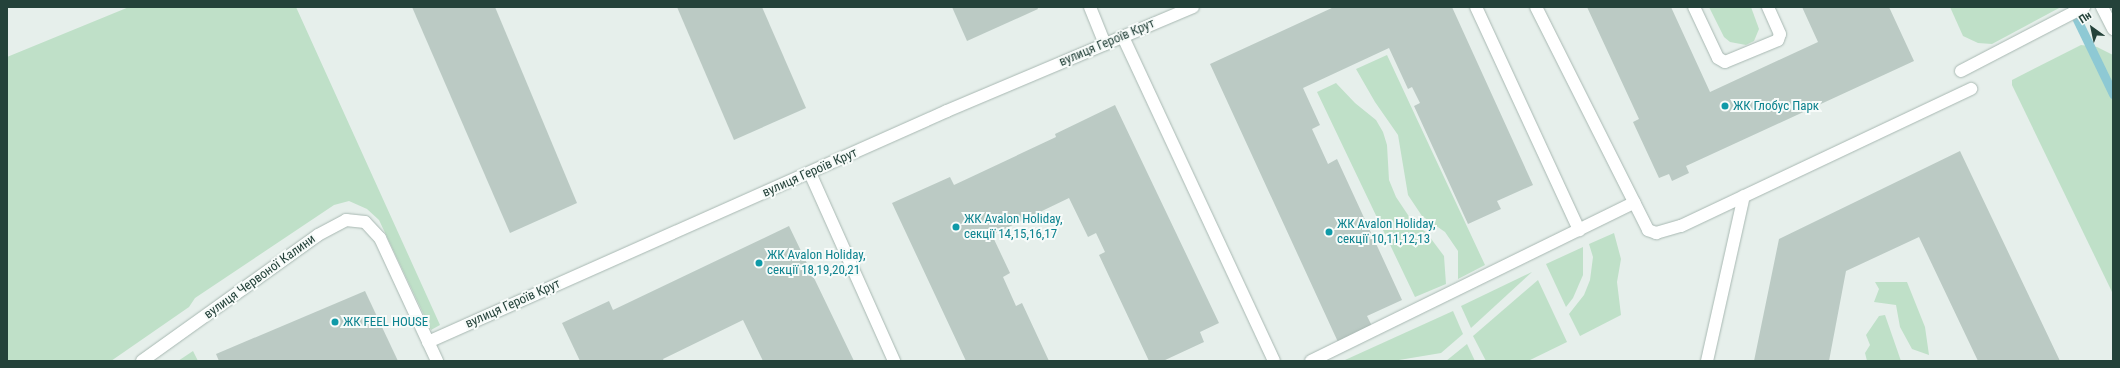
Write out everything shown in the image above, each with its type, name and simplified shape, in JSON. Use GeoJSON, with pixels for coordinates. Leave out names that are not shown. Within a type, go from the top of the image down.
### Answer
{"type":"FeatureCollection","features":[{"type":"Feature","properties":{"kind":"street"},"geometry":{"type":"LineString","coordinates":[[1090,7],[1105,44]]}},
{"type":"Feature","properties":{"kind":"street"},"geometry":{"type":"LineString","coordinates":[[1476,7],[1579,230]]}},
{"type":"Feature","properties":{"kind":"street"},"geometry":{"type":"LineString","coordinates":[[1536,7],[1648,230],[1656,233],[1681,226],[1971,89]]}},
{"type":"Feature","properties":{"kind":"street"},"geometry":{"type":"LineString","coordinates":[[1694,7],[1718,58],[1725,62],[1778,40],[1780,34],[1768,7]]}},
{"type":"Feature","properties":{"kind":"street"},"geometry":{"type":"LineString","coordinates":[[1962,71],[2084,7]]}},
{"type":"Feature","properties":{"kind":"street"},"geometry":{"type":"LineString","coordinates":[[2102,7],[2113,29]]}},
{"type":"Feature","properties":{"kind":"street","name":"вулиця Героїв Крут"},"geometry":{"type":"LineString","coordinates":[[428,342],[1187,8]]}},
{"type":"Feature","properties":{"kind":"street"},"geometry":{"type":"LineString","coordinates":[[1123,37],[1274,361]]}},
{"type":"Feature","properties":{"kind":"street"},"geometry":{"type":"LineString","coordinates":[[810,173],[894,361]]}},
{"type":"Feature","properties":{"kind":"street"},"geometry":{"type":"LineString","coordinates":[[1707,361],[1744,196]]}},
{"type":"Feature","properties":{"kind":"street"},"geometry":{"type":"LineString","coordinates":[[1312,361],[1634,203]]}},
{"type":"Feature","properties":{"kind":"street","name":"вулиця Червоної Калини"},"geometry":{"type":"LineString","coordinates":[[142,361],[318,235],[346,220],[365,222],[380,238],[437,361]]}},
{"type":"Feature","properties":{"kind":"green space"},"geometry":{"type":"Polygon","coordinates":[[[129,7],[296,7],[440,325],[431,330],[379,220],[367,209],[349,201],[334,205],[195,298],[189,307],[111,361],[7,361],[7,57],[129,7]]]}},
{"type":"Feature","properties":{"kind":"green space"},"geometry":{"type":"Polygon","coordinates":[[[1709,7],[1751,7],[1759,29],[1754,41],[1746,45],[1730,42],[1724,37],[1709,7]]]}},
{"type":"Feature","properties":{"kind":"green space"},"geometry":{"type":"Polygon","coordinates":[[[1950,7],[2061,7],[1992,44],[1978,43],[1963,36],[1950,7]]]}},
{"type":"Feature","properties":{"kind":"green space"},"geometry":{"type":"Polygon","coordinates":[[[2081,45],[2097,47],[2113,55],[2113,294],[2012,85],[2012,80],[2081,45]]]}},
{"type":"Feature","properties":{"kind":"green space"},"geometry":{"type":"Polygon","coordinates":[[[1387,55],[1485,265],[1458,279],[1458,251],[1445,232],[1422,216],[1408,195],[1398,135],[1375,102],[1356,69],[1387,55]]]}},
{"type":"Feature","properties":{"kind":"green space"},"geometry":{"type":"Polygon","coordinates":[[[1336,83],[1355,103],[1376,120],[1383,132],[1387,145],[1389,180],[1396,197],[1414,224],[1426,232],[1444,256],[1446,284],[1415,297],[1317,92],[1336,83]]]}},
{"type":"Feature","properties":{"kind":"green space"},"geometry":{"type":"Polygon","coordinates":[[[1614,233],[1621,259],[1617,282],[1621,315],[1580,336],[1569,314],[1584,295],[1590,280],[1593,257],[1589,244],[1614,233]]]}},
{"type":"Feature","properties":{"kind":"green space"},"geometry":{"type":"Polygon","coordinates":[[[1583,247],[1583,275],[1573,298],[1566,307],[1546,264],[1583,247]]]}},
{"type":"Feature","properties":{"kind":"green space"},"geometry":{"type":"Polygon","coordinates":[[[1532,272],[1471,328],[1461,306],[1532,272]]]}},
{"type":"Feature","properties":{"kind":"green space"},"geometry":{"type":"Polygon","coordinates":[[[1538,280],[1567,342],[1528,361],[1486,361],[1473,336],[1538,280]]]}},
{"type":"Feature","properties":{"kind":"green space"},"geometry":{"type":"Polygon","coordinates":[[[1875,282],[1907,282],[1925,327],[1929,355],[1912,349],[1900,327],[1896,305],[1874,302],[1879,289],[1875,282]]]}},
{"type":"Feature","properties":{"kind":"green space"},"geometry":{"type":"Polygon","coordinates":[[[1453,311],[1463,334],[1441,353],[1393,361],[1345,360],[1453,311]]]}},
{"type":"Feature","properties":{"kind":"green space"},"geometry":{"type":"Polygon","coordinates":[[[1885,315],[1901,361],[1867,361],[1865,353],[1870,345],[1866,335],[1879,316],[1885,315]]]}},
{"type":"Feature","properties":{"kind":"green space"},"geometry":{"type":"Polygon","coordinates":[[[1467,344],[1475,361],[1446,361],[1467,344]]]}},
{"type":"Feature","properties":{"kind":"green space"},"geometry":{"type":"Polygon","coordinates":[[[193,351],[198,361],[178,361],[193,351]]]}},
{"type":"Feature","properties":{"kind":"building"},"geometry":{"type":"Polygon","coordinates":[[[412,7],[495,7],[577,203],[510,233],[412,7]]]}},
{"type":"Feature","properties":{"kind":"building"},"geometry":{"type":"Polygon","coordinates":[[[677,7],[762,7],[806,108],[734,140],[677,7]]]}},
{"type":"Feature","properties":{"kind":"building"},"geometry":{"type":"Polygon","coordinates":[[[952,7],[1037,7],[1038,9],[967,41],[952,7]]]}},
{"type":"Feature","properties":{"kind":"building","name":"ЖК Avalon Holiday, секції 10,11,12,13"},"geometry":{"type":"Polygon","coordinates":[[[1334,7],[1452,7],[1533,185],[1497,201],[1501,209],[1468,224],[1414,106],[1420,103],[1412,87],[1408,89],[1389,48],[1303,88],[1320,125],[1312,129],[1328,164],[1337,159],[1402,300],[1367,316],[1372,326],[1338,342],[1210,64],[1334,7]]]}},
{"type":"Feature","properties":{"kind":"building","name":"ЖК Глобус Парк"},"geometry":{"type":"Polygon","coordinates":[[[1587,7],[1671,7],[1710,92],[1818,42],[1802,7],[1889,7],[1914,61],[1686,166],[1689,173],[1672,181],[1669,174],[1659,178],[1633,122],[1639,119],[1587,7]]]}},
{"type":"Feature","properties":{"kind":"building","name":"ЖК Avalon Holiday, секції 14,15,16,17"},"geometry":{"type":"Polygon","coordinates":[[[1115,105],[1219,323],[1200,332],[1204,342],[1163,361],[1149,361],[1099,255],[1105,252],[1096,233],[1088,237],[1069,198],[992,235],[1010,273],[1003,277],[1016,306],[1022,303],[1049,361],[966,361],[892,203],[950,177],[954,185],[1056,137],[1055,134],[1115,105]]]}},
{"type":"Feature","properties":{"kind":"building"},"geometry":{"type":"Polygon","coordinates":[[[1960,151],[2060,361],[1978,361],[1919,237],[1846,271],[1829,361],[1754,361],[1779,239],[1960,151]]]}},
{"type":"Feature","properties":{"kind":"building","name":"ЖК Avalon Holiday, секції 18,19,20,21"},"geometry":{"type":"Polygon","coordinates":[[[789,226],[854,361],[763,361],[743,320],[663,359],[664,361],[580,361],[562,323],[609,301],[613,310],[789,226]]]}},
{"type":"Feature","properties":{"kind":"building","name":"ЖК FEEL HOUSE"},"geometry":{"type":"Polygon","coordinates":[[[365,291],[398,361],[219,361],[216,354],[365,291]]]}},
{"type":"Feature","properties":{"kind":"waterway"},"geometry":{"type":"LineString","coordinates":[[2071,7],[2113,94]]}},
{"type":"Feature","properties":{"kind":"place","name":"ЖК Глобус Парк"},"geometry":{"type":"Point","coordinates":[1725,106]}},
{"type":"Feature","properties":{"kind":"place","name":"ЖК Avalon Holiday, секції 14,15,16,17"},"geometry":{"type":"Point","coordinates":[956,227]}},
{"type":"Feature","properties":{"kind":"place","name":"ЖК Avalon Holiday, секції 10,11,12,13"},"geometry":{"type":"Point","coordinates":[1329,232]}},
{"type":"Feature","properties":{"kind":"place","name":"ЖК Avalon Holiday, секції 18,19,20,21"},"geometry":{"type":"Point","coordinates":[759,263]}},
{"type":"Feature","properties":{"kind":"place","name":"ЖК FEEL HOUSE"},"geometry":{"type":"Point","coordinates":[335,322]}}]}
